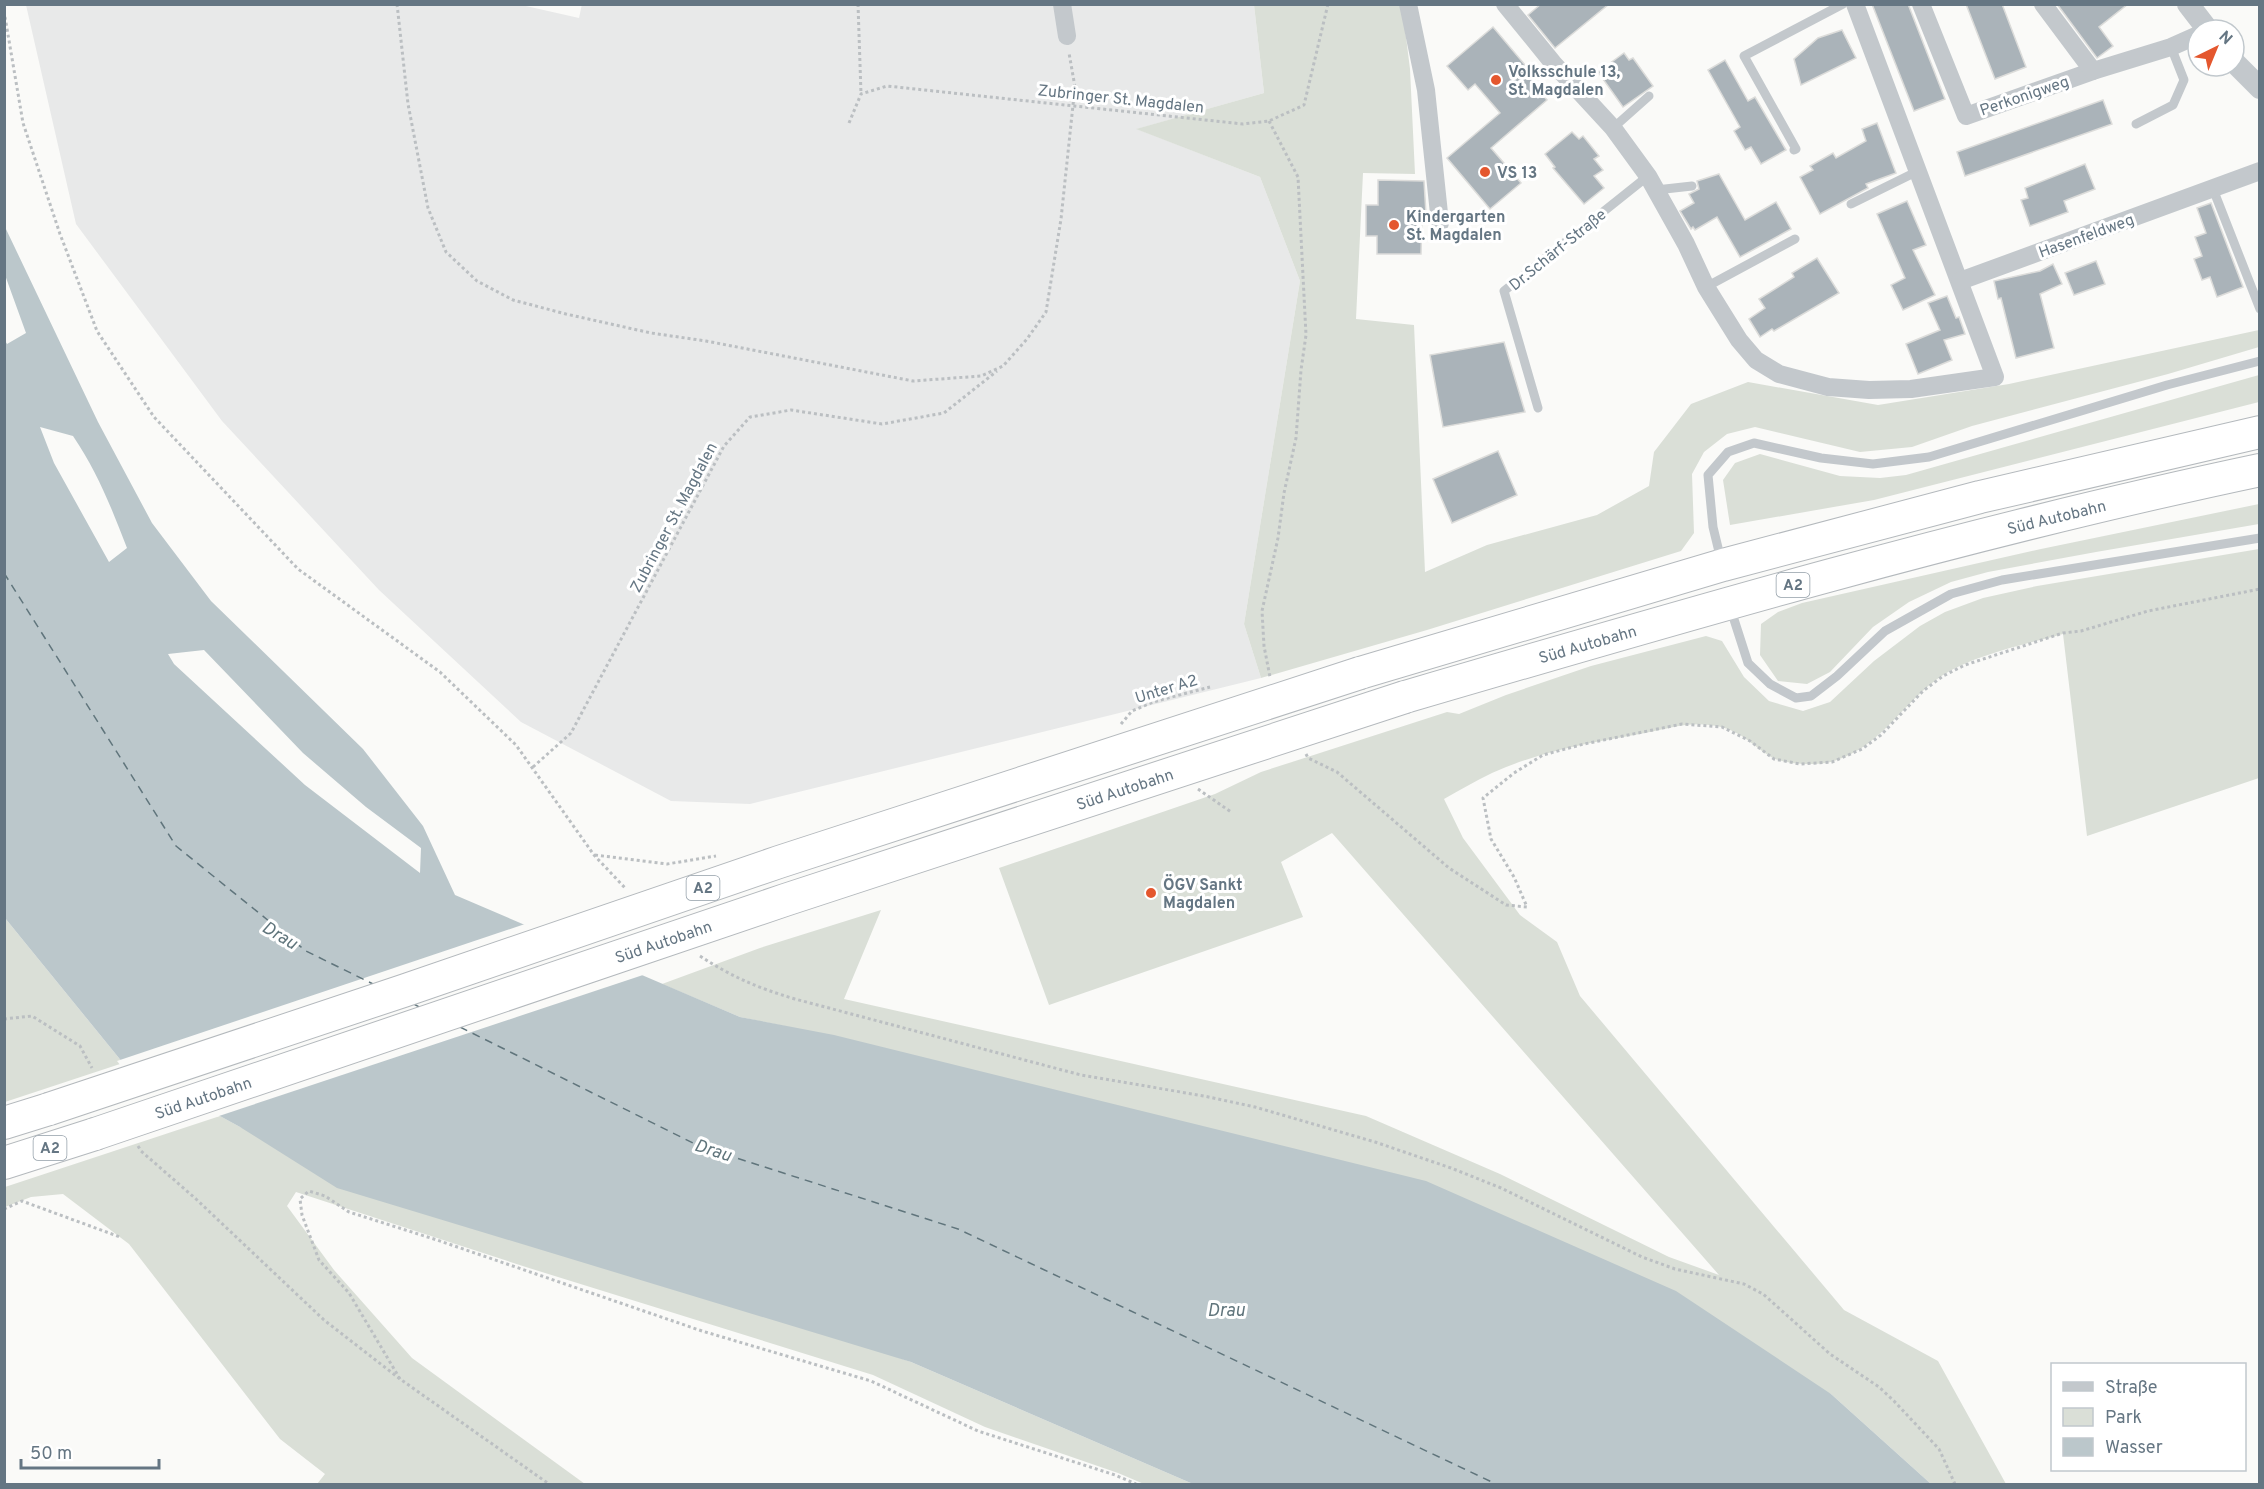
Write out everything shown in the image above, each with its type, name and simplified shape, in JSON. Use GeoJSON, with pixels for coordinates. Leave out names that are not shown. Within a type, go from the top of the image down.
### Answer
{"type":"FeatureCollection","features":[{"type":"Feature","properties":{"kind":"highway","name":"A2"},"geometry":{"type":"LineString","coordinates":[[4,1123],[403,991],[779,862],[1360,673],[1723,565],[1980,497],[2259,432]]}},
{"type":"Feature","properties":{"kind":"highway","name":"Süd Autobahn"},"geometry":{"type":"LineString","coordinates":[[4,1163],[796,897],[1406,698],[1728,602],[1985,533],[2259,470]]}},
{"type":"Feature","properties":{"kind":"street"},"geometry":{"type":"LineString","coordinates":[[1062,4],[1067,36]]}},
{"type":"Feature","properties":{"kind":"street"},"geometry":{"type":"LineString","coordinates":[[1408,4],[1426,90],[1440,223]]}},
{"type":"Feature","properties":{"kind":"street"},"geometry":{"type":"LineString","coordinates":[[1505,4],[1554,63],[1613,128],[1652,183],[1686,244],[1706,287],[1739,340],[1756,360],[1779,374],[1828,387],[1869,390],[1911,389],[1995,377],[1855,4]]}},
{"type":"Feature","properties":{"kind":"street","name":"Perkonigweg"},"geometry":{"type":"LineString","coordinates":[[1921,4],[1966,116],[2093,70],[2186,40]]}},
{"type":"Feature","properties":{"kind":"street","name":"Perkonigweg"},"geometry":{"type":"LineString","coordinates":[[2043,4],[2093,70]]}},
{"type":"Feature","properties":{"kind":"street"},"geometry":{"type":"LineString","coordinates":[[2188,4],[2199,18]]}},
{"type":"Feature","properties":{"kind":"street"},"geometry":{"type":"LineString","coordinates":[[2246,74],[2259,88]]}},
{"type":"Feature","properties":{"kind":"street","name":"Hasenfeldweg"},"geometry":{"type":"LineString","coordinates":[[1960,281],[2259,171]]}},
{"type":"Feature","properties":{"kind":"lane"},"geometry":{"type":"LineString","coordinates":[[1794,150],[1796,149],[1744,56],[1844,4]]}},
{"type":"Feature","properties":{"kind":"lane"},"geometry":{"type":"LineString","coordinates":[[2136,124],[2173,105],[2184,80],[2171,47]]}},
{"type":"Feature","properties":{"kind":"lane"},"geometry":{"type":"LineString","coordinates":[[1613,128],[1649,96]]}},
{"type":"Feature","properties":{"kind":"lane"},"geometry":{"type":"LineString","coordinates":[[1851,204],[1918,171]]}},
{"type":"Feature","properties":{"kind":"lane"},"geometry":{"type":"LineString","coordinates":[[1652,183],[1692,186]]}},
{"type":"Feature","properties":{"kind":"lane","name":"Dr.Schärf-Straße"},"geometry":{"type":"LineString","coordinates":[[1538,408],[1504,291],[1652,183]]}},
{"type":"Feature","properties":{"kind":"lane"},"geometry":{"type":"LineString","coordinates":[[2213,189],[2259,309]]}},
{"type":"Feature","properties":{"kind":"lane"},"geometry":{"type":"LineString","coordinates":[[1706,287],[1795,238]]}},
{"type":"Feature","properties":{"kind":"lane"},"geometry":{"type":"LineString","coordinates":[[1723,565],[1713,527],[1708,475],[1728,452],[1754,443],[1821,458],[1874,464],[1929,457],[2167,386],[2259,362]]}},
{"type":"Feature","properties":{"kind":"lane"},"geometry":{"type":"LineString","coordinates":[[1728,602],[1748,663],[1770,684],[1796,698],[1811,696],[1837,676],[1885,631],[1951,594],[2002,580],[2259,538]]}},
{"type":"Feature","properties":{"kind":"path"},"geometry":{"type":"LineString","coordinates":[[397,4],[408,104],[428,208],[446,252],[477,281],[513,300],[566,314],[651,333],[706,341],[913,381],[981,376],[1003,366]]}},
{"type":"Feature","properties":{"kind":"path"},"geometry":{"type":"LineString","coordinates":[[849,123],[861,94],[858,4]]}},
{"type":"Feature","properties":{"kind":"path","name":"Zubringer St. Magdalen"},"geometry":{"type":"LineString","coordinates":[[861,94],[887,86],[1243,124],[1269,121],[1305,105],[1328,4]]}},
{"type":"Feature","properties":{"kind":"path","name":"Zubringer St. Magdalen"},"geometry":{"type":"LineString","coordinates":[[533,767],[571,733],[723,446],[750,417],[791,410],[882,424],[944,413],[1003,366],[1027,339],[1046,312],[1061,219],[1075,87],[1067,36]]}},
{"type":"Feature","properties":{"kind":"path","name":"Unter A2"},"geometry":{"type":"LineString","coordinates":[[1119,726],[1132,711],[1153,702],[1210,687]]}},
{"type":"Feature","properties":{"kind":"path"},"geometry":{"type":"LineString","coordinates":[[4,1019],[32,1016],[80,1046],[97,1075]]}},
{"type":"Feature","properties":{"kind":"path"},"geometry":{"type":"LineString","coordinates":[[135,1142],[141,1151],[196,1199],[324,1320],[400,1379],[549,1485]]}},
{"type":"Feature","properties":{"kind":"path"},"geometry":{"type":"LineString","coordinates":[[400,1379],[349,1293],[319,1260],[302,1215],[300,1199],[309,1191],[325,1196],[349,1212],[702,1331],[871,1381],[978,1431],[1115,1475],[1136,1485]]}},
{"type":"Feature","properties":{"kind":"path"},"geometry":{"type":"LineString","coordinates":[[4,1209],[22,1201],[120,1237]]}},
{"type":"Feature","properties":{"kind":"shaded area"},"geometry":{"type":"Polygon","coordinates":[[[517,4],[579,18],[582,4],[1254,5],[1264,93],[1137,129],[1260,177],[1300,281],[1244,624],[1261,678],[750,804],[671,801],[521,722],[379,590],[222,421],[76,224],[26,5],[517,4]]]}},
{"type":"Feature","properties":{"kind":"green space"},"geometry":{"type":"Polygon","coordinates":[[[1254,5],[1402,5],[1410,69],[1415,174],[1363,173],[1356,319],[1414,325],[1425,572],[1487,545],[1597,515],[1649,486],[1654,452],[1691,404],[1748,382],[1878,405],[2009,384],[2259,330],[2259,347],[2168,374],[1972,426],[1912,447],[1860,452],[1755,427],[1727,434],[1704,452],[1692,474],[1694,533],[1681,551],[1427,630],[1261,678],[1244,624],[1300,281],[1260,177],[1136,129],[1264,93],[1254,5]]]}},
{"type":"Feature","properties":{"kind":"green space"},"geometry":{"type":"Polygon","coordinates":[[[2259,375],[2259,402],[1874,500],[1730,525],[1723,480],[1735,463],[1760,454],[1840,476],[1880,478],[1906,475],[2259,375]]]}},
{"type":"Feature","properties":{"kind":"green space"},"geometry":{"type":"Polygon","coordinates":[[[2259,504],[2259,524],[1988,572],[1951,582],[1909,602],[1873,627],[1830,672],[1807,684],[1778,681],[1760,655],[1761,624],[1778,612],[1802,603],[2041,549],[2259,504]]]}},
{"type":"Feature","properties":{"kind":"green space"},"geometry":{"type":"Polygon","coordinates":[[[2259,549],[2259,778],[2087,836],[2063,634],[1985,656],[1943,675],[1866,745],[1828,763],[1793,763],[1777,760],[1728,729],[1701,724],[1673,727],[1548,753],[1510,765],[1444,799],[1463,838],[1520,915],[1557,942],[1580,996],[1844,1310],[1938,1361],[2006,1484],[1931,1484],[1831,1394],[784,1026],[740,1017],[662,984],[760,948],[881,910],[844,999],[1366,1116],[1500,1174],[1669,1257],[1719,1275],[1332,833],[1281,862],[1303,917],[1049,1005],[999,868],[1215,794],[1261,772],[1447,712],[1459,714],[1591,666],[1706,636],[1722,641],[1744,677],[1769,701],[1803,711],[1830,702],[1874,661],[1920,626],[1945,612],[1983,598],[2037,586],[2259,549]]]}},
{"type":"Feature","properties":{"kind":"green space"},"geometry":{"type":"Polygon","coordinates":[[[5,918],[123,1063],[5,1102],[5,918]]]}},
{"type":"Feature","properties":{"kind":"green space"},"geometry":{"type":"Polygon","coordinates":[[[220,1116],[240,1127],[911,1362],[1193,1484],[1144,1484],[985,1427],[873,1375],[529,1268],[296,1192],[287,1206],[334,1270],[412,1358],[585,1484],[317,1484],[325,1474],[280,1439],[129,1244],[63,1194],[31,1197],[5,1207],[5,1187],[220,1116]]]}},
{"type":"Feature","properties":{"kind":"water","name":"Drau"},"geometry":{"type":"Polygon","coordinates":[[[5,227],[98,422],[152,523],[211,601],[363,749],[423,826],[455,895],[740,1017],[834,1035],[1426,1181],[1676,1291],[1831,1394],[1931,1484],[1193,1484],[911,1362],[337,1188],[240,1127],[123,1063],[5,918],[4,339],[7,344],[26,333],[5,275],[5,227]],[[40,427],[54,463],[109,562],[127,548],[97,477],[73,436],[40,427]],[[204,650],[168,654],[174,664],[305,785],[420,873],[421,848],[366,807],[303,753],[204,650]]]}},
{"type":"Feature","properties":{"kind":"pier"},"geometry":{"type":"Polygon","coordinates":[[[528,923],[646,974],[216,1117],[121,1066],[117,1061],[528,923]]]}},
{"type":"Feature","properties":{"kind":"building"},"geometry":{"type":"Polygon","coordinates":[[[1541,4],[1609,4],[1555,48],[1528,15],[1541,4]]]}},
{"type":"Feature","properties":{"kind":"building"},"geometry":{"type":"Polygon","coordinates":[[[1872,4],[1908,4],[1945,99],[1914,111],[1872,4]]]}},
{"type":"Feature","properties":{"kind":"building"},"geometry":{"type":"Polygon","coordinates":[[[1966,4],[2002,4],[2026,67],[1995,79],[1966,4]]]}},
{"type":"Feature","properties":{"kind":"building"},"geometry":{"type":"Polygon","coordinates":[[[2057,4],[2128,4],[2099,27],[2113,46],[2097,58],[2057,4]]]}},
{"type":"Feature","properties":{"kind":"building"},"geometry":{"type":"Polygon","coordinates":[[[1493,27],[1536,78],[1532,82],[1547,100],[1491,148],[1521,183],[1490,209],[1447,158],[1500,113],[1475,84],[1468,90],[1447,66],[1493,27]]]}},
{"type":"Feature","properties":{"kind":"building"},"geometry":{"type":"Polygon","coordinates":[[[1842,30],[1856,58],[1801,85],[1794,59],[1818,38],[1842,30]]]}},
{"type":"Feature","properties":{"kind":"building"},"geometry":{"type":"Polygon","coordinates":[[[1624,53],[1629,60],[1633,58],[1653,86],[1623,107],[1598,72],[1624,53]]]}},
{"type":"Feature","properties":{"kind":"building"},"geometry":{"type":"Polygon","coordinates":[[[1725,60],[1748,101],[1755,97],[1786,150],[1761,164],[1751,147],[1745,150],[1734,131],[1740,127],[1708,70],[1725,60]]]}},
{"type":"Feature","properties":{"kind":"building"},"geometry":{"type":"Polygon","coordinates":[[[2103,100],[2112,124],[1965,176],[1957,152],[2103,100]]]}},
{"type":"Feature","properties":{"kind":"building"},"geometry":{"type":"Polygon","coordinates":[[[1877,123],[1896,173],[1866,184],[1868,188],[1820,214],[1800,177],[1813,170],[1810,166],[1833,153],[1836,158],[1866,141],[1862,129],[1877,123]]]}},
{"type":"Feature","properties":{"kind":"building"},"geometry":{"type":"Polygon","coordinates":[[[1572,132],[1579,139],[1583,136],[1599,156],[1594,159],[1603,170],[1594,176],[1604,188],[1584,204],[1553,168],[1555,167],[1545,154],[1572,132]]]}},
{"type":"Feature","properties":{"kind":"building"},"geometry":{"type":"Polygon","coordinates":[[[2085,164],[2095,189],[2064,201],[2068,212],[2030,226],[2021,200],[2028,198],[2025,188],[2085,164]]]}},
{"type":"Feature","properties":{"kind":"building"},"geometry":{"type":"Polygon","coordinates":[[[1719,174],[1745,220],[1776,202],[1791,229],[1740,257],[1717,217],[1695,230],[1693,227],[1691,229],[1680,211],[1694,203],[1689,194],[1699,189],[1697,181],[1719,174]]]}},
{"type":"Feature","properties":{"kind":"building","name":"Kindergarten St. Magdalen"},"geometry":{"type":"Polygon","coordinates":[[[1378,180],[1424,181],[1426,214],[1422,214],[1421,254],[1377,254],[1377,236],[1366,236],[1366,205],[1378,205],[1378,180]]]}},
{"type":"Feature","properties":{"kind":"building"},"geometry":{"type":"Polygon","coordinates":[[[1907,201],[1926,245],[1913,250],[1935,295],[1903,310],[1891,285],[1905,278],[1877,214],[1907,201]]]}},
{"type":"Feature","properties":{"kind":"building"},"geometry":{"type":"Polygon","coordinates":[[[2211,203],[2243,287],[2217,297],[2210,277],[2202,280],[2194,259],[2202,256],[2195,237],[2206,233],[2197,208],[2211,203]]]}},
{"type":"Feature","properties":{"kind":"building"},"geometry":{"type":"Polygon","coordinates":[[[1817,258],[1839,293],[1760,337],[1749,319],[1765,308],[1759,299],[1794,277],[1792,273],[1817,258]]]}},
{"type":"Feature","properties":{"kind":"building"},"geometry":{"type":"Polygon","coordinates":[[[2096,261],[2105,284],[2074,295],[2065,273],[2096,261]]]}},
{"type":"Feature","properties":{"kind":"building"},"geometry":{"type":"Polygon","coordinates":[[[2053,264],[2062,284],[2040,294],[2054,348],[2016,358],[2001,298],[1998,299],[1994,281],[2040,271],[2053,264]]]}},
{"type":"Feature","properties":{"kind":"building"},"geometry":{"type":"Polygon","coordinates":[[[1947,296],[1956,318],[1959,317],[1965,334],[1944,340],[1952,360],[1918,374],[1906,344],[1940,330],[1928,303],[1947,296]]]}},
{"type":"Feature","properties":{"kind":"building"},"geometry":{"type":"Polygon","coordinates":[[[1504,342],[1525,412],[1443,427],[1430,355],[1504,342]]]}},
{"type":"Feature","properties":{"kind":"building"},"geometry":{"type":"Polygon","coordinates":[[[1498,451],[1517,495],[1452,523],[1433,479],[1498,451]]]}},
{"type":"Feature","properties":{"kind":"ferry route"},"geometry":{"type":"LineString","coordinates":[[4,573],[176,846],[306,951],[375,985]]}},
{"type":"Feature","properties":{"kind":"ferry route"},"geometry":{"type":"LineString","coordinates":[[412,1003],[421,1008]]}},
{"type":"Feature","properties":{"kind":"ferry route"},"geometry":{"type":"LineString","coordinates":[[460,1027],[699,1146],[958,1229],[1496,1484]]}},
{"type":"Feature","properties":{"kind":"place","name":"Volksschule 13, St. Magdalen"},"geometry":{"type":"Point","coordinates":[1496,80]}},
{"type":"Feature","properties":{"kind":"place","name":"VS 13"},"geometry":{"type":"Point","coordinates":[1485,172]}},
{"type":"Feature","properties":{"kind":"place","name":"Kindergarten St. Magdalen"},"geometry":{"type":"Point","coordinates":[1394,225]}},
{"type":"Feature","properties":{"kind":"place","name":"ÖGV Sankt Magdalen"},"geometry":{"type":"Point","coordinates":[1151,893]}}]}
